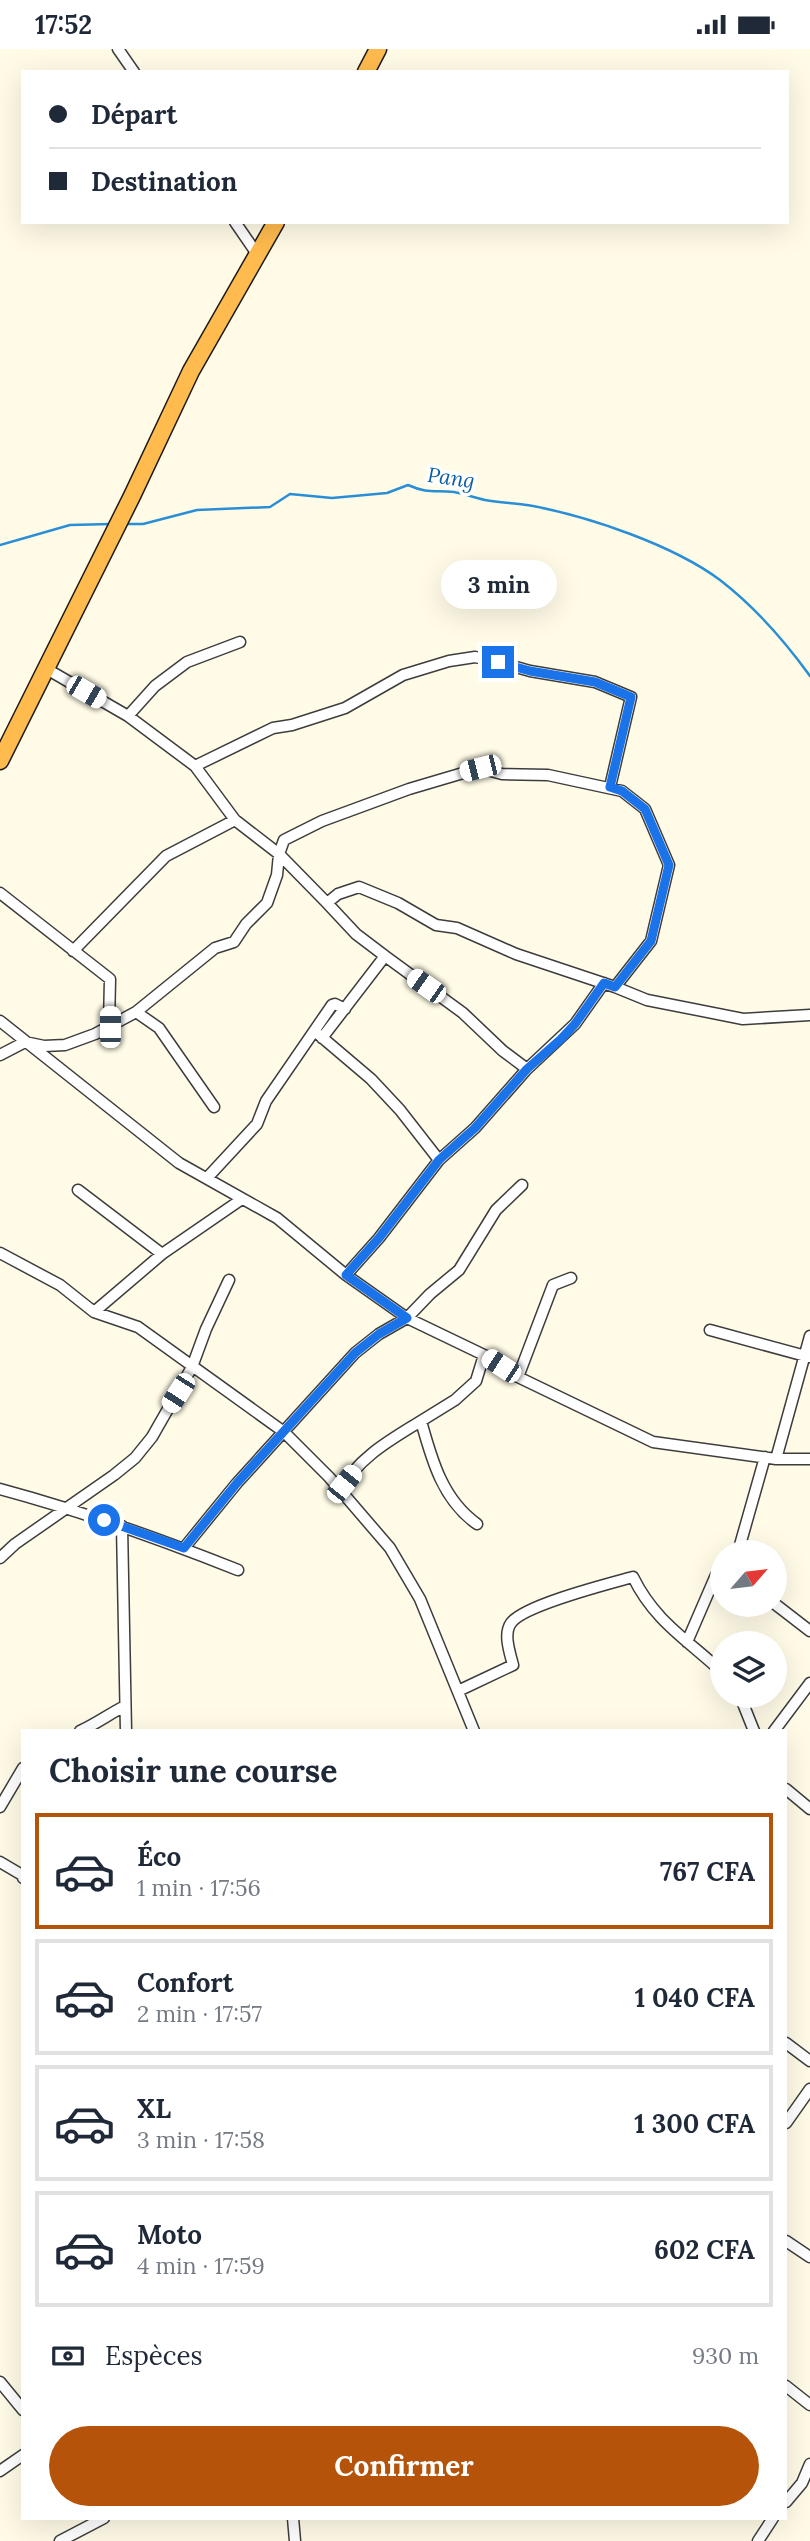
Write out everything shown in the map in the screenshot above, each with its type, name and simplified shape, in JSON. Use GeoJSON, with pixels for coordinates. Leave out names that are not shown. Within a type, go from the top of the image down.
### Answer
{"type":"FeatureCollection","features":[{"type":"Feature","properties":{"kind":"highway"},"geometry":{"type":"LineString","coordinates":[[367,70],[378,49]]}},
{"type":"Feature","properties":{"kind":"highway"},"geometry":{"type":"LineString","coordinates":[[0,761],[191,371],[275,224]]}},
{"type":"Feature","properties":{"kind":"street"},"geometry":{"type":"LineString","coordinates":[[118,49],[133,70]]}},
{"type":"Feature","properties":{"kind":"street"},"geometry":{"type":"LineString","coordinates":[[236,224],[257,254]]}},
{"type":"Feature","properties":{"kind":"street"},"geometry":{"type":"LineString","coordinates":[[128,716],[155,686],[187,661],[240,642]]}},
{"type":"Feature","properties":{"kind":"street"},"geometry":{"type":"LineString","coordinates":[[195,767],[273,728],[292,725],[345,708],[404,675],[428,666],[475,657],[530,671],[595,682],[631,697],[610,787]]}},
{"type":"Feature","properties":{"kind":"street"},"geometry":{"type":"LineString","coordinates":[[45,668],[128,716],[195,767],[235,820],[279,854],[356,934],[463,1013],[503,1051],[527,1069]]}},
{"type":"Feature","properties":{"kind":"street"},"geometry":{"type":"LineString","coordinates":[[0,1055],[25,1042],[44,1046],[65,1045],[110,1027],[136,1012],[215,948],[234,942],[267,903],[277,875],[279,854],[284,840],[322,821],[409,789],[480,768],[502,774],[548,775],[610,787],[622,791],[645,809],[669,865],[651,941],[615,987]]}},
{"type":"Feature","properties":{"kind":"street"},"geometry":{"type":"LineString","coordinates":[[73,951],[166,856],[235,820]]}},
{"type":"Feature","properties":{"kind":"street"},"geometry":{"type":"LineString","coordinates":[[327,903],[338,894],[359,887],[398,903],[436,925],[457,928],[516,954],[647,1000],[743,1019],[810,1015]]}},
{"type":"Feature","properties":{"kind":"street"},"geometry":{"type":"LineString","coordinates":[[0,893],[110,979],[110,1027]]}},
{"type":"Feature","properties":{"kind":"street"},"geometry":{"type":"LineString","coordinates":[[207,1178],[257,1124],[266,1101],[319,1035],[332,1005],[345,1009],[385,956]]}},
{"type":"Feature","properties":{"kind":"street"},"geometry":{"type":"LineString","coordinates":[[346,1275],[379,1238],[439,1160],[475,1128],[527,1069],[575,1024],[604,983]]}},
{"type":"Feature","properties":{"kind":"street"},"geometry":{"type":"LineString","coordinates":[[136,1012],[159,1028],[214,1107]]}},
{"type":"Feature","properties":{"kind":"street"},"geometry":{"type":"LineString","coordinates":[[0,1021],[179,1163],[277,1218],[346,1275],[407,1318],[484,1355],[518,1377],[653,1442],[770,1458],[810,1459]]}},
{"type":"Feature","properties":{"kind":"street"},"geometry":{"type":"LineString","coordinates":[[319,1035],[371,1079],[400,1110],[439,1160]]}},
{"type":"Feature","properties":{"kind":"street"},"geometry":{"type":"LineString","coordinates":[[184,1548],[237,1483],[355,1353],[379,1334],[407,1318],[459,1270],[496,1210],[522,1185]]}},
{"type":"Feature","properties":{"kind":"street"},"geometry":{"type":"LineString","coordinates":[[78,1190],[162,1254]]}},
{"type":"Feature","properties":{"kind":"street"},"geometry":{"type":"LineString","coordinates":[[94,1312],[162,1254],[242,1199]]}},
{"type":"Feature","properties":{"kind":"street"},"geometry":{"type":"LineString","coordinates":[[0,1254],[60,1285],[94,1312],[138,1327],[284,1432],[341,1490],[390,1548],[420,1599],[473,1729]]}},
{"type":"Feature","properties":{"kind":"street"},"geometry":{"type":"LineString","coordinates":[[518,1377],[553,1285],[571,1278]]}},
{"type":"Feature","properties":{"kind":"street"},"geometry":{"type":"LineString","coordinates":[[0,1558],[135,1458],[152,1437],[192,1367],[229,1280]]}},
{"type":"Feature","properties":{"kind":"street"},"geometry":{"type":"LineString","coordinates":[[710,1330],[807,1357]]}},
{"type":"Feature","properties":{"kind":"street"},"geometry":{"type":"LineString","coordinates":[[741,1540],[807,1357],[810,1336]]}},
{"type":"Feature","properties":{"kind":"street"},"geometry":{"type":"LineString","coordinates":[[341,1490],[362,1462],[455,1400],[476,1381],[484,1355]]}},
{"type":"Feature","properties":{"kind":"street"},"geometry":{"type":"LineString","coordinates":[[421,1421],[429,1450],[447,1494],[461,1512],[477,1524]]}},
{"type":"Feature","properties":{"kind":"street"},"geometry":{"type":"LineString","coordinates":[[0,1489],[68,1507],[238,1570]]}},
{"type":"Feature","properties":{"kind":"street"},"geometry":{"type":"LineString","coordinates":[[122,1526],[126,1729]]}},
{"type":"Feature","properties":{"kind":"street"},"geometry":{"type":"LineString","coordinates":[[458,1691],[513,1665],[507,1636],[511,1622],[532,1609],[632,1577],[644,1599],[673,1631],[710,1662]]}},
{"type":"Feature","properties":{"kind":"street"},"geometry":{"type":"LineString","coordinates":[[687,1642],[710,1589]]}},
{"type":"Feature","properties":{"kind":"street"},"geometry":{"type":"LineString","coordinates":[[788,1614],[810,1631]]}},
{"type":"Feature","properties":{"kind":"street"},"geometry":{"type":"LineString","coordinates":[[776,1729],[810,1685]]}},
{"type":"Feature","properties":{"kind":"street"},"geometry":{"type":"LineString","coordinates":[[85,1729],[125,1706]]}},
{"type":"Feature","properties":{"kind":"street"},"geometry":{"type":"LineString","coordinates":[[745,1708],[753,1729]]}},
{"type":"Feature","properties":{"kind":"street"},"geometry":{"type":"LineString","coordinates":[[0,1807],[21,1771]]}},
{"type":"Feature","properties":{"kind":"street"},"geometry":{"type":"LineString","coordinates":[[787,1790],[810,1809]]}},
{"type":"Feature","properties":{"kind":"street"},"geometry":{"type":"LineString","coordinates":[[0,1862],[21,1875]]}},
{"type":"Feature","properties":{"kind":"street"},"geometry":{"type":"LineString","coordinates":[[787,2044],[810,2061]]}},
{"type":"Feature","properties":{"kind":"street"},"geometry":{"type":"LineString","coordinates":[[787,2122],[810,2089]]}},
{"type":"Feature","properties":{"kind":"street"},"geometry":{"type":"LineString","coordinates":[[787,2242],[810,2257]]}},
{"type":"Feature","properties":{"kind":"street"},"geometry":{"type":"LineString","coordinates":[[0,2382],[21,2408]]}},
{"type":"Feature","properties":{"kind":"street"},"geometry":{"type":"LineString","coordinates":[[787,2387],[810,2405]]}},
{"type":"Feature","properties":{"kind":"street"},"geometry":{"type":"LineString","coordinates":[[0,2471],[21,2456]]}},
{"type":"Feature","properties":{"kind":"street"},"geometry":{"type":"LineString","coordinates":[[787,2501],[802,2483],[810,2464]]}},
{"type":"Feature","properties":{"kind":"street"},"geometry":{"type":"LineString","coordinates":[[60,2541],[100,2520]]}},
{"type":"Feature","properties":{"kind":"street"},"geometry":{"type":"LineString","coordinates":[[293,2520],[295,2541]]}},
{"type":"Feature","properties":{"kind":"street"},"geometry":{"type":"LineString","coordinates":[[758,2541],[771,2520]]}},
{"type":"Feature","properties":{"kind":"waterway","name":"Pang"},"geometry":{"type":"LineString","coordinates":[[125,524],[143,524],[197,510],[270,507],[290,494],[332,498],[387,493],[408,485],[426,491],[454,492],[485,500],[555,511],[630,534],[701,567],[733,590],[757,613],[810,676]]}},
{"type":"Feature","properties":{"kind":"waterway","name":"Pang"},"geometry":{"type":"LineString","coordinates":[[0,545],[70,525],[111,524]]}},
{"type":"Feature","properties":{"kind":"route"},"geometry":{"type":"LineString","coordinates":[[104,1520],[184,1548],[237,1483],[355,1353],[379,1334],[407,1318],[346,1275],[379,1238],[439,1160],[475,1128],[501,1096],[575,1024],[604,983],[615,987],[651,941],[669,865],[645,809],[622,791],[610,787],[631,697],[595,682],[530,671],[498,662]]}}]}
